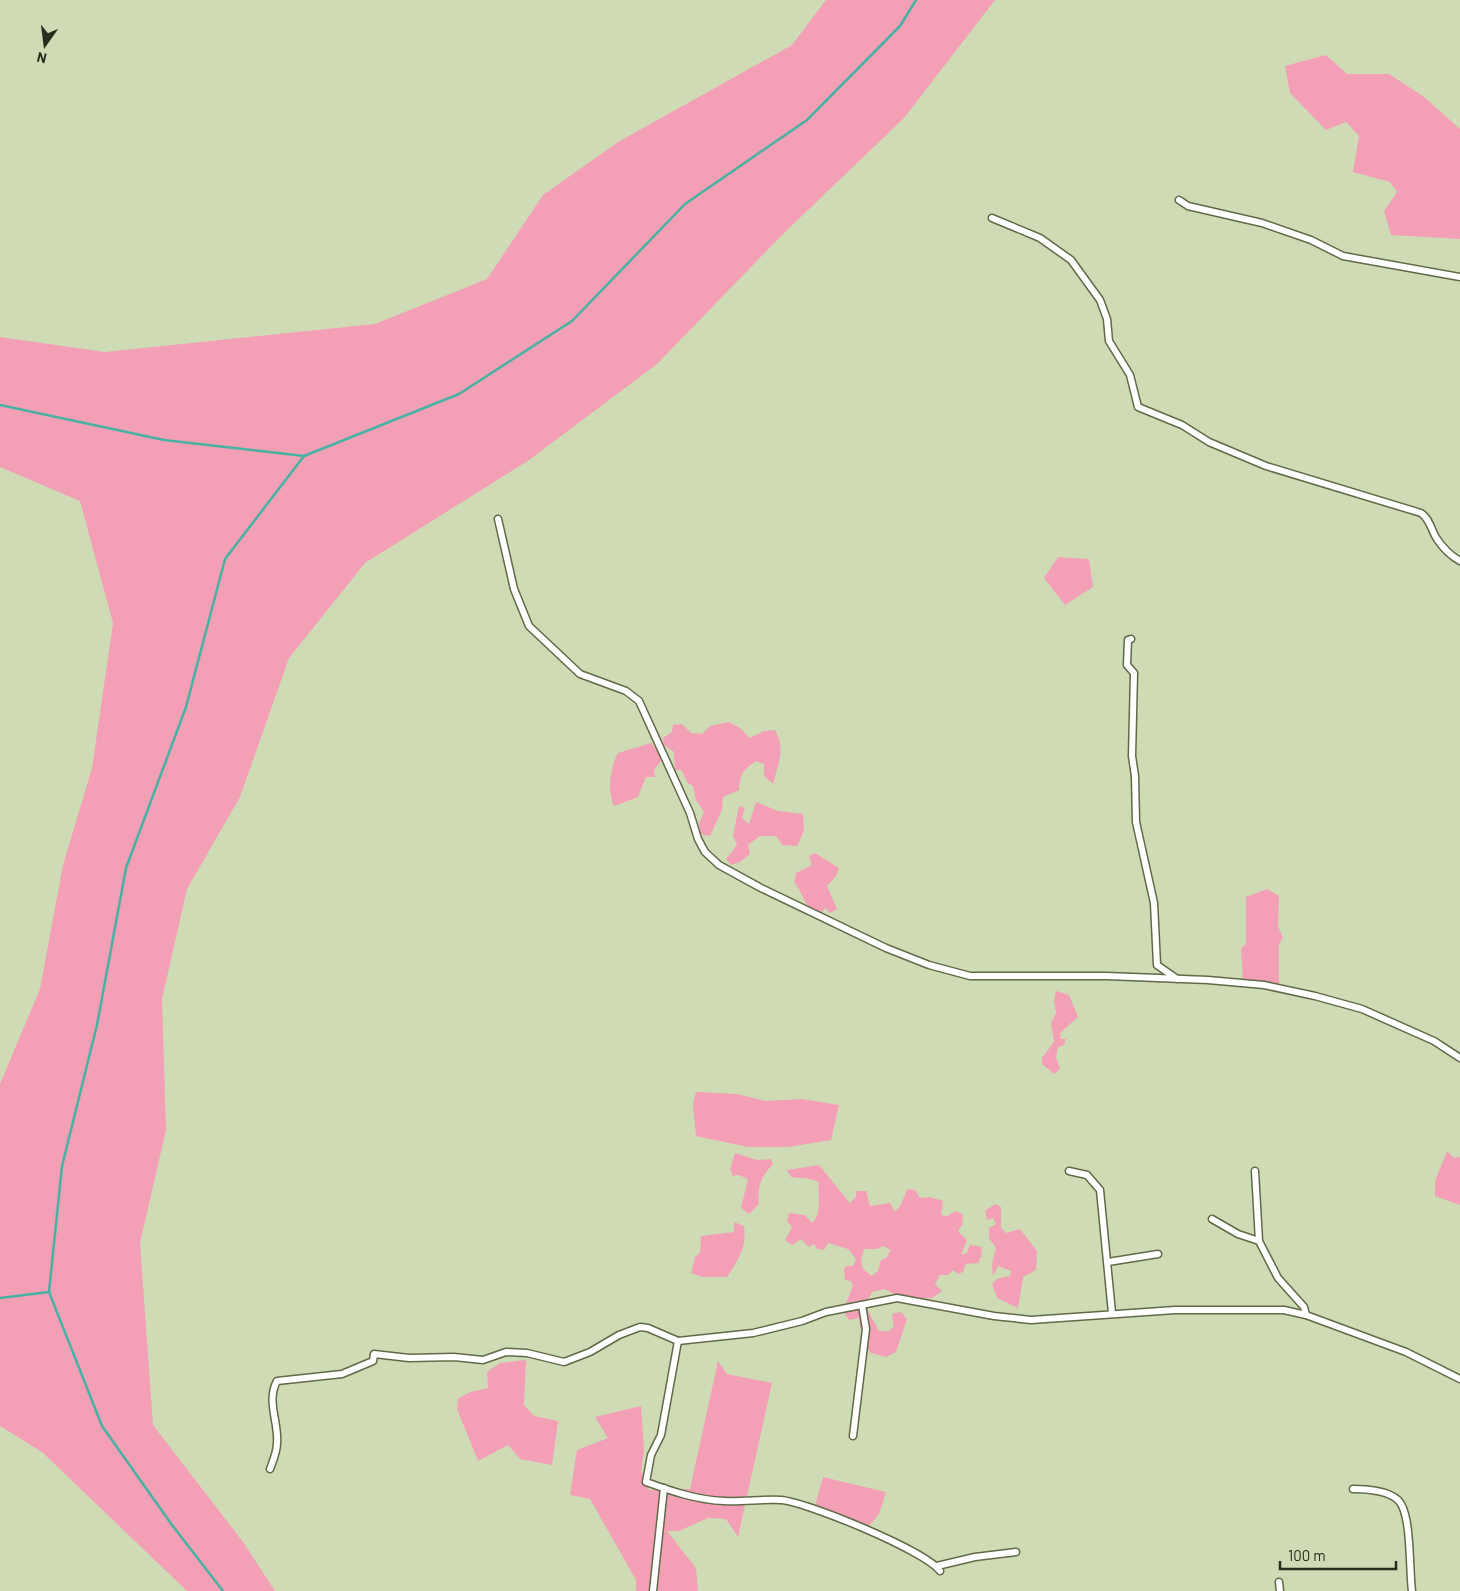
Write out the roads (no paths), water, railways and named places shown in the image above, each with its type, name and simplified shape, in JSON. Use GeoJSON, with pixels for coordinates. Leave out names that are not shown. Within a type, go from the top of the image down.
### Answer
{"type":"FeatureCollection","features":[{"type":"Feature","properties":{"kind":"street"},"geometry":{"type":"LineString","coordinates":[[1179,200],[1188,206],[1262,223],[1311,240],[1343,256],[1460,278]]}},
{"type":"Feature","properties":{"kind":"street"},"geometry":{"type":"LineString","coordinates":[[992,218],[1040,238],[1071,260],[1100,300],[1107,319],[1109,341],[1130,376],[1138,407],[1182,425],[1209,442],[1266,466],[1421,513],[1426,516],[1436,538],[1448,553],[1460,561]]}},
{"type":"Feature","properties":{"kind":"street"},"geometry":{"type":"LineString","coordinates":[[498,519],[514,589],[529,626],[580,674],[626,692],[639,701],[690,813],[698,839],[705,852],[720,865],[807,911],[886,948],[954,972],[984,977],[1107,976],[1264,985],[1362,1009],[1434,1041],[1460,1058]]}},
{"type":"Feature","properties":{"kind":"street"},"geometry":{"type":"LineString","coordinates":[[1130,639],[1128,640],[1127,665],[1134,673],[1132,756],[1136,782],[1136,822],[1154,903],[1156,965],[1177,979]]}},
{"type":"Feature","properties":{"kind":"street"},"geometry":{"type":"LineString","coordinates":[[1069,1171],[1087,1175],[1100,1190],[1112,1313]]}},
{"type":"Feature","properties":{"kind":"street"},"geometry":{"type":"LineString","coordinates":[[1255,1171],[1259,1241],[1278,1278],[1304,1307],[1306,1315]]}},
{"type":"Feature","properties":{"kind":"street"},"geometry":{"type":"LineString","coordinates":[[1212,1220],[1238,1234],[1259,1241]]}},
{"type":"Feature","properties":{"kind":"street"},"geometry":{"type":"LineString","coordinates":[[1108,1262],[1158,1254]]}},
{"type":"Feature","properties":{"kind":"street"},"geometry":{"type":"LineString","coordinates":[[270,1469],[278,1441],[273,1410],[277,1381],[342,1374],[373,1361],[374,1354],[409,1358],[454,1357],[483,1360],[506,1352],[527,1353],[564,1362],[590,1352],[618,1336],[640,1327],[648,1328],[678,1341],[753,1334],[802,1321],[818,1314],[897,1298],[994,1316],[1031,1320],[1175,1310],[1272,1310],[1306,1315],[1411,1354],[1460,1379]]}},
{"type":"Feature","properties":{"kind":"street"},"geometry":{"type":"LineString","coordinates":[[853,1436],[866,1329],[862,1306]]}},
{"type":"Feature","properties":{"kind":"street"},"geometry":{"type":"LineString","coordinates":[[678,1341],[661,1435],[651,1455],[646,1482],[721,1501],[782,1500],[803,1506],[890,1540],[924,1557],[938,1568],[975,1557],[1016,1552]]}},
{"type":"Feature","properties":{"kind":"street"},"geometry":{"type":"LineString","coordinates":[[653,1591],[664,1488]]}},
{"type":"Feature","properties":{"kind":"street"},"geometry":{"type":"LineString","coordinates":[[1353,1490],[1386,1494],[1395,1497],[1402,1505],[1410,1547],[1412,1591]]}},
{"type":"Feature","properties":{"kind":"street"},"geometry":{"type":"LineString","coordinates":[[1279,1582],[1280,1591]]}},
{"type":"Feature","properties":{"kind":"waterway"},"geometry":{"type":"LineString","coordinates":[[223,1591],[172,1525],[102,1426],[49,1292],[62,1166],[97,1025],[126,868],[186,707],[225,559],[304,456],[459,394],[572,321],[685,204],[807,120],[900,26],[916,0]]}},
{"type":"Feature","properties":{"kind":"waterway"},"geometry":{"type":"LineString","coordinates":[[0,405],[164,440],[304,456]]}},
{"type":"Feature","properties":{"kind":"waterway"},"geometry":{"type":"LineString","coordinates":[[0,1298],[49,1292]]}}]}
